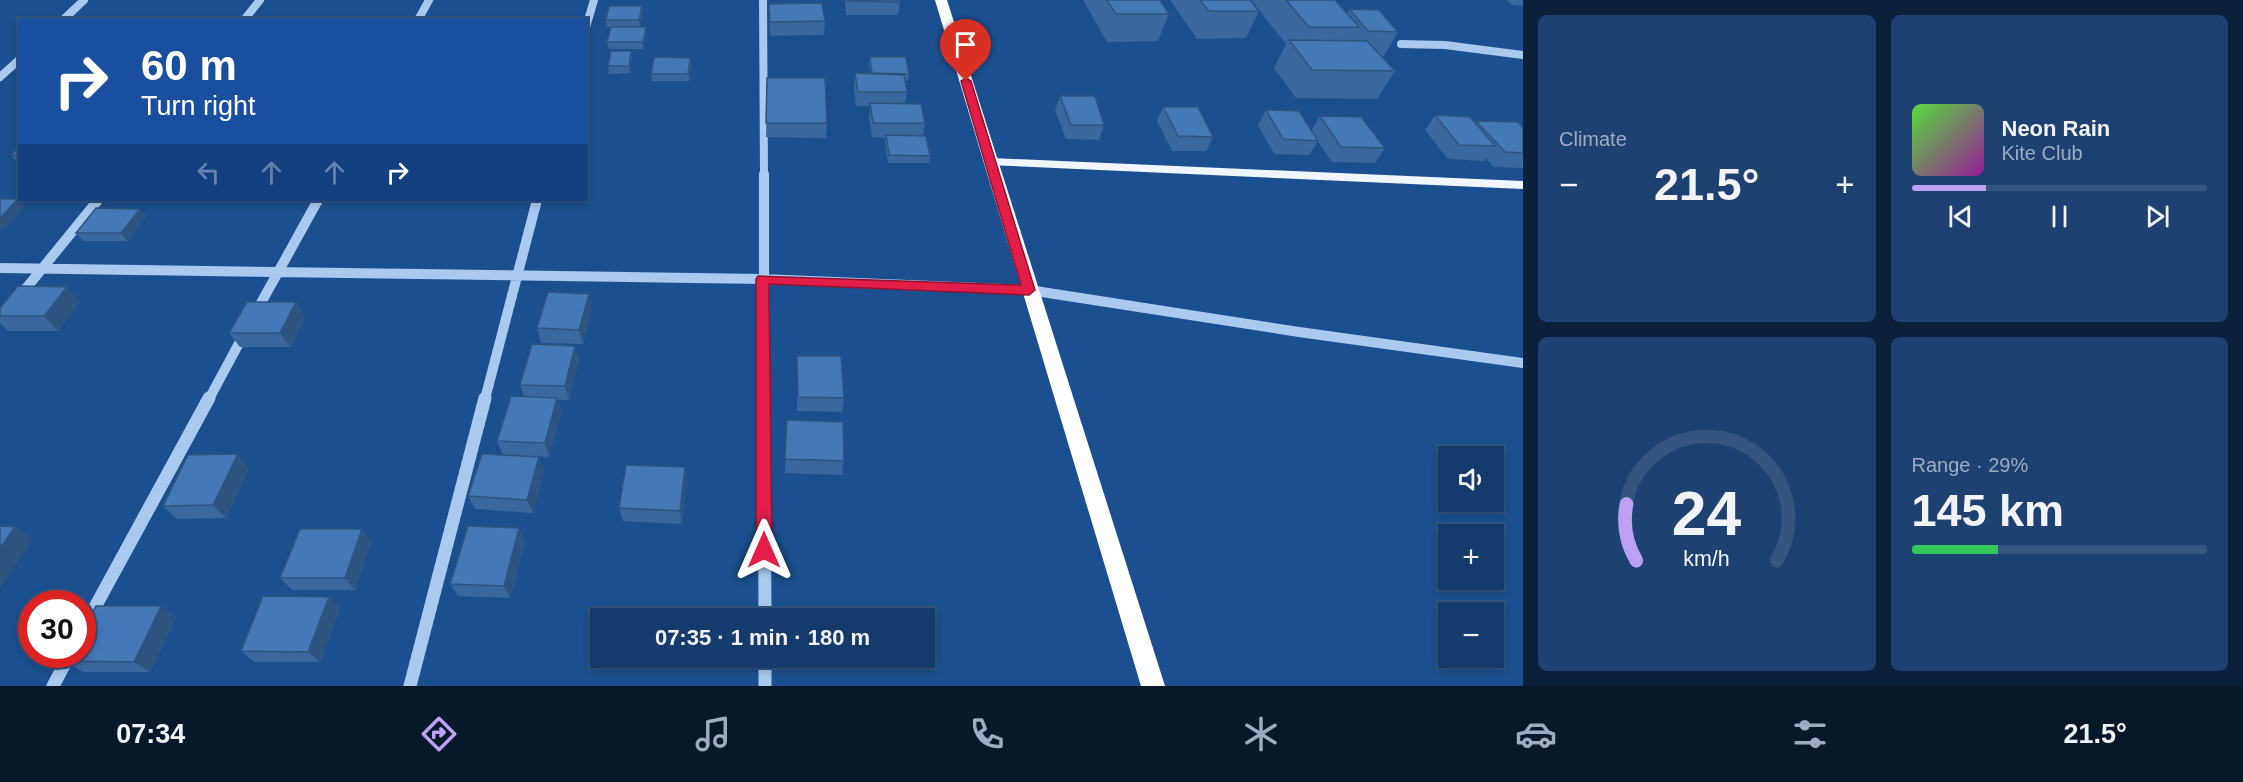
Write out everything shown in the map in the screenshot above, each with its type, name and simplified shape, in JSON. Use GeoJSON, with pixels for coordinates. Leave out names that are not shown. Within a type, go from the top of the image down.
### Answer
{"type":"FeatureCollection","features":[{"type":"Feature","properties":{"kind":"highway"},"geometry":{"type":"LineString","coordinates":[[941,0],[1153,686]]}},
{"type":"Feature","properties":{"kind":"main road"},"geometry":{"type":"LineString","coordinates":[[992,162],[1523,185]]}},
{"type":"Feature","properties":{"kind":"street"},"geometry":{"type":"LineString","coordinates":[[65,18],[84,0]]}},
{"type":"Feature","properties":{"kind":"street"},"geometry":{"type":"LineString","coordinates":[[246,18],[260,0]]}},
{"type":"Feature","properties":{"kind":"street"},"geometry":{"type":"LineString","coordinates":[[419,18],[429,0]]}},
{"type":"Feature","properties":{"kind":"street"},"geometry":{"type":"LineString","coordinates":[[588,20],[594,0]]}},
{"type":"Feature","properties":{"kind":"street"},"geometry":{"type":"LineString","coordinates":[[763,0],[762,279],[765,608]]}},
{"type":"Feature","properties":{"kind":"street"},"geometry":{"type":"LineString","coordinates":[[1401,44],[1445,45],[1523,55]]}},
{"type":"Feature","properties":{"kind":"street"},"geometry":{"type":"LineString","coordinates":[[0,77],[18,61]]}},
{"type":"Feature","properties":{"kind":"street"},"geometry":{"type":"LineString","coordinates":[[14,303],[97,201]]}},
{"type":"Feature","properties":{"kind":"street"},"geometry":{"type":"LineString","coordinates":[[96,605],[317,201]]}},
{"type":"Feature","properties":{"kind":"street"},"geometry":{"type":"LineString","coordinates":[[410,686],[537,201]]}},
{"type":"Feature","properties":{"kind":"street"},"geometry":{"type":"LineString","coordinates":[[0,268],[762,279],[1029,290],[1299,332],[1523,363]]}},
{"type":"Feature","properties":{"kind":"street"},"geometry":{"type":"LineString","coordinates":[[53,686],[63,668]]}},
{"type":"Feature","properties":{"kind":"street"},"geometry":{"type":"LineString","coordinates":[[765,668],[765,686]]}},
{"type":"Feature","properties":{"kind":"building"},"geometry":{"type":"Polygon","coordinates":[[[900,0],[900,2],[847,1],[900,0]]]}},
{"type":"Feature","properties":{"kind":"building"},"geometry":{"type":"Polygon","coordinates":[[[1107,0],[1160,0],[1169,14],[1116,14],[1107,0]]]}},
{"type":"Feature","properties":{"kind":"building"},"geometry":{"type":"Polygon","coordinates":[[[1200,0],[1250,0],[1259,11],[1209,11],[1200,0]]]}},
{"type":"Feature","properties":{"kind":"building"},"geometry":{"type":"Polygon","coordinates":[[[1286,0],[1335,0],[1359,27],[1309,27],[1286,0]]]}},
{"type":"Feature","properties":{"kind":"building"},"geometry":{"type":"Polygon","coordinates":[[[822,3],[825,21],[770,22],[769,4],[822,3]]]}},
{"type":"Feature","properties":{"kind":"building"},"geometry":{"type":"Polygon","coordinates":[[[609,6],[642,6],[639,20],[606,20],[609,6]]]}},
{"type":"Feature","properties":{"kind":"building"},"geometry":{"type":"Polygon","coordinates":[[[1349,9],[1379,10],[1398,32],[1368,31],[1349,9]]]}},
{"type":"Feature","properties":{"kind":"building"},"geometry":{"type":"Polygon","coordinates":[[[611,27],[646,27],[643,42],[607,42],[611,27]]]}},
{"type":"Feature","properties":{"kind":"building"},"geometry":{"type":"Polygon","coordinates":[[[1289,40],[1367,41],[1395,71],[1312,70],[1289,40]]]}},
{"type":"Feature","properties":{"kind":"building"},"geometry":{"type":"Polygon","coordinates":[[[611,51],[631,51],[629,66],[608,66],[611,51]]]}},
{"type":"Feature","properties":{"kind":"building"},"geometry":{"type":"Polygon","coordinates":[[[654,57],[690,58],[688,74],[651,74],[654,57]]]}},
{"type":"Feature","properties":{"kind":"building"},"geometry":{"type":"Polygon","coordinates":[[[870,57],[906,57],[909,74],[872,73],[870,57]]]}},
{"type":"Feature","properties":{"kind":"building"},"geometry":{"type":"Polygon","coordinates":[[[855,73],[904,75],[907,92],[858,92],[855,73]]]}},
{"type":"Feature","properties":{"kind":"building"},"geometry":{"type":"Polygon","coordinates":[[[767,78],[825,78],[827,123],[766,123],[767,78]]]}},
{"type":"Feature","properties":{"kind":"building"},"geometry":{"type":"Polygon","coordinates":[[[1060,96],[1095,96],[1104,125],[1071,125],[1060,96]]]}},
{"type":"Feature","properties":{"kind":"building"},"geometry":{"type":"Polygon","coordinates":[[[870,103],[921,104],[925,123],[873,123],[870,103]]]}},
{"type":"Feature","properties":{"kind":"building"},"geometry":{"type":"Polygon","coordinates":[[[1163,107],[1198,107],[1213,137],[1178,136],[1163,107]]]}},
{"type":"Feature","properties":{"kind":"building"},"geometry":{"type":"Polygon","coordinates":[[[1266,110],[1299,111],[1318,141],[1283,139],[1266,110]]]}},
{"type":"Feature","properties":{"kind":"building"},"geometry":{"type":"Polygon","coordinates":[[[1435,115],[1470,117],[1495,146],[1459,145],[1435,115]]]}},
{"type":"Feature","properties":{"kind":"building"},"geometry":{"type":"Polygon","coordinates":[[[1320,116],[1361,117],[1385,148],[1341,147],[1320,116]]]}},
{"type":"Feature","properties":{"kind":"building"},"geometry":{"type":"Polygon","coordinates":[[[1476,121],[1518,122],[1523,128],[1523,153],[1505,152],[1476,121]]]}},
{"type":"Feature","properties":{"kind":"building"},"geometry":{"type":"Polygon","coordinates":[[[886,135],[926,136],[930,156],[889,155],[886,135]]]}},
{"type":"Feature","properties":{"kind":"building"},"geometry":{"type":"Polygon","coordinates":[[[18,148],[18,155],[11,155],[18,148]]]}},
{"type":"Feature","properties":{"kind":"building"},"geometry":{"type":"Polygon","coordinates":[[[0,199],[18,199],[0,218],[0,199]]]}},
{"type":"Feature","properties":{"kind":"building"},"geometry":{"type":"Polygon","coordinates":[[[96,208],[140,209],[121,233],[76,233],[96,208]]]}},
{"type":"Feature","properties":{"kind":"building"},"geometry":{"type":"Polygon","coordinates":[[[18,286],[67,287],[44,316],[0,316],[0,308],[18,286]]]}},
{"type":"Feature","properties":{"kind":"building"},"geometry":{"type":"Polygon","coordinates":[[[548,292],[589,294],[579,330],[537,328],[548,292]]]}},
{"type":"Feature","properties":{"kind":"building"},"geometry":{"type":"Polygon","coordinates":[[[247,302],[296,302],[280,333],[229,333],[247,302]]]}},
{"type":"Feature","properties":{"kind":"building"},"geometry":{"type":"Polygon","coordinates":[[[532,344],[575,346],[565,386],[520,385],[532,344]]]}},
{"type":"Feature","properties":{"kind":"building"},"geometry":{"type":"Polygon","coordinates":[[[797,356],[841,356],[844,398],[798,397],[797,356]]]}},
{"type":"Feature","properties":{"kind":"building"},"geometry":{"type":"Polygon","coordinates":[[[511,396],[557,398],[545,443],[497,441],[511,396]]]}},
{"type":"Feature","properties":{"kind":"building"},"geometry":{"type":"Polygon","coordinates":[[[787,420],[843,422],[844,461],[785,459],[787,420]]]}},
{"type":"Feature","properties":{"kind":"building"},"geometry":{"type":"Polygon","coordinates":[[[238,454],[213,505],[163,506],[188,455],[238,454]]]}},
{"type":"Feature","properties":{"kind":"building"},"geometry":{"type":"Polygon","coordinates":[[[482,454],[539,457],[527,500],[468,496],[482,454]]]}},
{"type":"Feature","properties":{"kind":"building"},"geometry":{"type":"Polygon","coordinates":[[[626,465],[685,467],[680,511],[619,508],[626,465]]]}},
{"type":"Feature","properties":{"kind":"building"},"geometry":{"type":"Polygon","coordinates":[[[0,526],[15,527],[0,548],[0,526]]]}},
{"type":"Feature","properties":{"kind":"building"},"geometry":{"type":"Polygon","coordinates":[[[468,526],[519,528],[504,586],[450,584],[468,526]]]}},
{"type":"Feature","properties":{"kind":"building"},"geometry":{"type":"Polygon","coordinates":[[[300,529],[362,529],[345,578],[280,578],[300,529]]]}},
{"type":"Feature","properties":{"kind":"building"},"geometry":{"type":"Polygon","coordinates":[[[263,596],[329,597],[308,652],[241,651],[263,596]]]}},
{"type":"Feature","properties":{"kind":"building"},"geometry":{"type":"Polygon","coordinates":[[[96,606],[161,606],[134,662],[96,661],[96,606]]]}},
{"type":"Feature","properties":{"kind":"route"},"geometry":{"type":"LineString","coordinates":[[764,550],[762,279],[1029,290],[966,81]]}}]}
